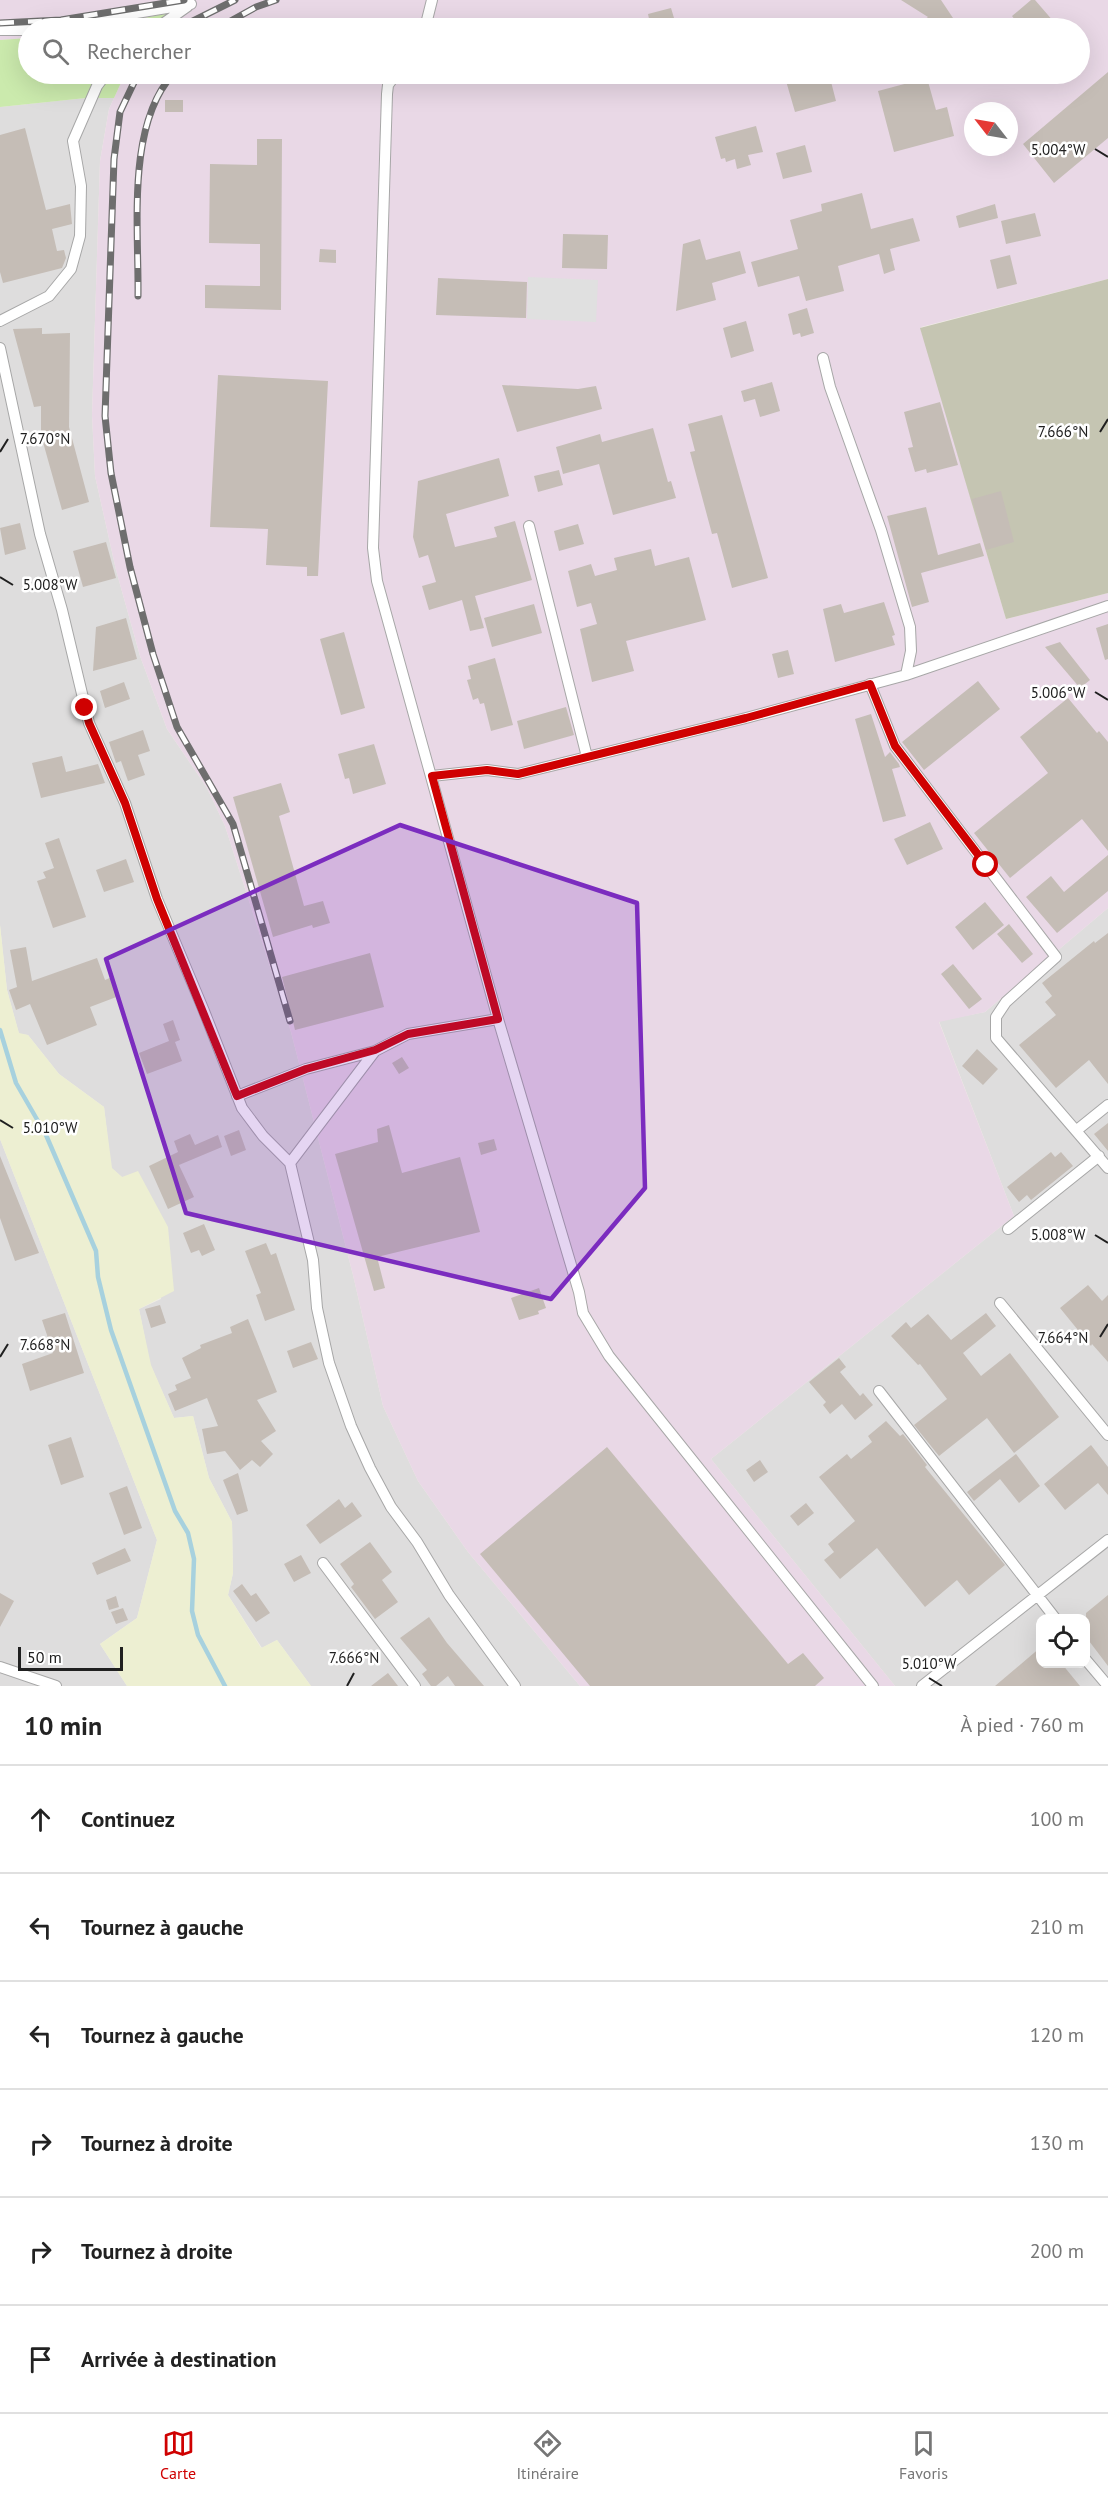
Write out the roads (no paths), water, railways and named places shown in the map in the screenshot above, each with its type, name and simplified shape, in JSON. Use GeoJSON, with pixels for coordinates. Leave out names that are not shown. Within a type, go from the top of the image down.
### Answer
{"type":"FeatureCollection","features":[{"type":"Feature","properties":{"kind":"street"},"geometry":{"type":"LineString","coordinates":[[428,18],[432,0]]}},
{"type":"Feature","properties":{"kind":"street"},"geometry":{"type":"LineString","coordinates":[[106,18],[191,4],[171,18]]}},
{"type":"Feature","properties":{"kind":"street"},"geometry":{"type":"LineString","coordinates":[[0,30],[18,30]]}},
{"type":"Feature","properties":{"kind":"street"},"geometry":{"type":"LineString","coordinates":[[0,321],[49,296],[71,269],[80,236],[80,196],[73,141],[98,84]]}},
{"type":"Feature","properties":{"kind":"street"},"geometry":{"type":"LineString","coordinates":[[389,84],[373,548],[377,581],[498,1019],[579,1292],[583,1313],[623,1375],[873,1686]]}},
{"type":"Feature","properties":{"kind":"street"},"geometry":{"type":"LineString","coordinates":[[0,348],[40,534],[62,610],[89,723],[125,803],[157,899],[242,1108],[263,1136],[290,1163],[313,1260],[318,1308],[329,1363],[351,1426],[391,1506],[417,1542],[449,1595],[515,1686]]}},
{"type":"Feature","properties":{"kind":"street"},"geometry":{"type":"LineString","coordinates":[[823,358],[830,387],[881,530],[910,627],[910,651],[906,675]]}},
{"type":"Feature","properties":{"kind":"street"},"geometry":{"type":"LineString","coordinates":[[530,526],[587,757]]}},
{"type":"Feature","properties":{"kind":"street"},"geometry":{"type":"LineString","coordinates":[[432,776],[487,770],[518,774],[776,711],[906,675],[1108,606]]}},
{"type":"Feature","properties":{"kind":"street"},"geometry":{"type":"LineString","coordinates":[[870,684],[895,746],[1056,957],[1006,1002],[996,1017],[996,1038],[1108,1168]]}},
{"type":"Feature","properties":{"kind":"street"},"geometry":{"type":"LineString","coordinates":[[237,1096],[306,1069],[375,1050],[408,1034],[498,1019]]}},
{"type":"Feature","properties":{"kind":"street"},"geometry":{"type":"LineString","coordinates":[[290,1163],[375,1050]]}},
{"type":"Feature","properties":{"kind":"street"},"geometry":{"type":"LineString","coordinates":[[1077,1130],[1108,1105]]}},
{"type":"Feature","properties":{"kind":"street"},"geometry":{"type":"LineString","coordinates":[[1008,1229],[1099,1156]]}},
{"type":"Feature","properties":{"kind":"street"},"geometry":{"type":"LineString","coordinates":[[1000,1303],[1108,1435]]}},
{"type":"Feature","properties":{"kind":"street"},"geometry":{"type":"LineString","coordinates":[[879,1390],[1052,1614]]}},
{"type":"Feature","properties":{"kind":"street"},"geometry":{"type":"LineString","coordinates":[[922,1686],[1037,1593],[1108,1540]]}},
{"type":"Feature","properties":{"kind":"street"},"geometry":{"type":"LineString","coordinates":[[323,1563],[415,1686]]}},
{"type":"Feature","properties":{"kind":"street"},"geometry":{"type":"LineString","coordinates":[[1090,1665],[1107,1686]]}},
{"type":"Feature","properties":{"kind":"street"},"geometry":{"type":"LineString","coordinates":[[0,1667],[56,1686]]}},
{"type":"Feature","properties":{"kind":"waterway"},"geometry":{"type":"LineString","coordinates":[[0,1030],[16,1083],[46,1135],[96,1251],[98,1277],[111,1330],[175,1511],[188,1533],[194,1559],[192,1611],[198,1635],[225,1686]]}},
{"type":"Feature","properties":{"kind":"railway"},"geometry":{"type":"LineString","coordinates":[[73,18],[184,0]]}},
{"type":"Feature","properties":{"kind":"railway"},"geometry":{"type":"LineString","coordinates":[[199,18],[235,0]]}},
{"type":"Feature","properties":{"kind":"railway"},"geometry":{"type":"LineString","coordinates":[[236,18],[256,7],[276,0]]}},
{"type":"Feature","properties":{"kind":"railway"},"geometry":{"type":"LineString","coordinates":[[0,23],[18,22]]}},
{"type":"Feature","properties":{"kind":"railway"},"geometry":{"type":"LineString","coordinates":[[133,84],[120,112],[114,159],[105,416],[111,473],[130,567],[153,654],[177,727],[233,824],[290,1021]]}},
{"type":"Feature","properties":{"kind":"railway"},"geometry":{"type":"LineString","coordinates":[[138,296],[138,179],[148,121],[158,96],[166,84]]}}]}
